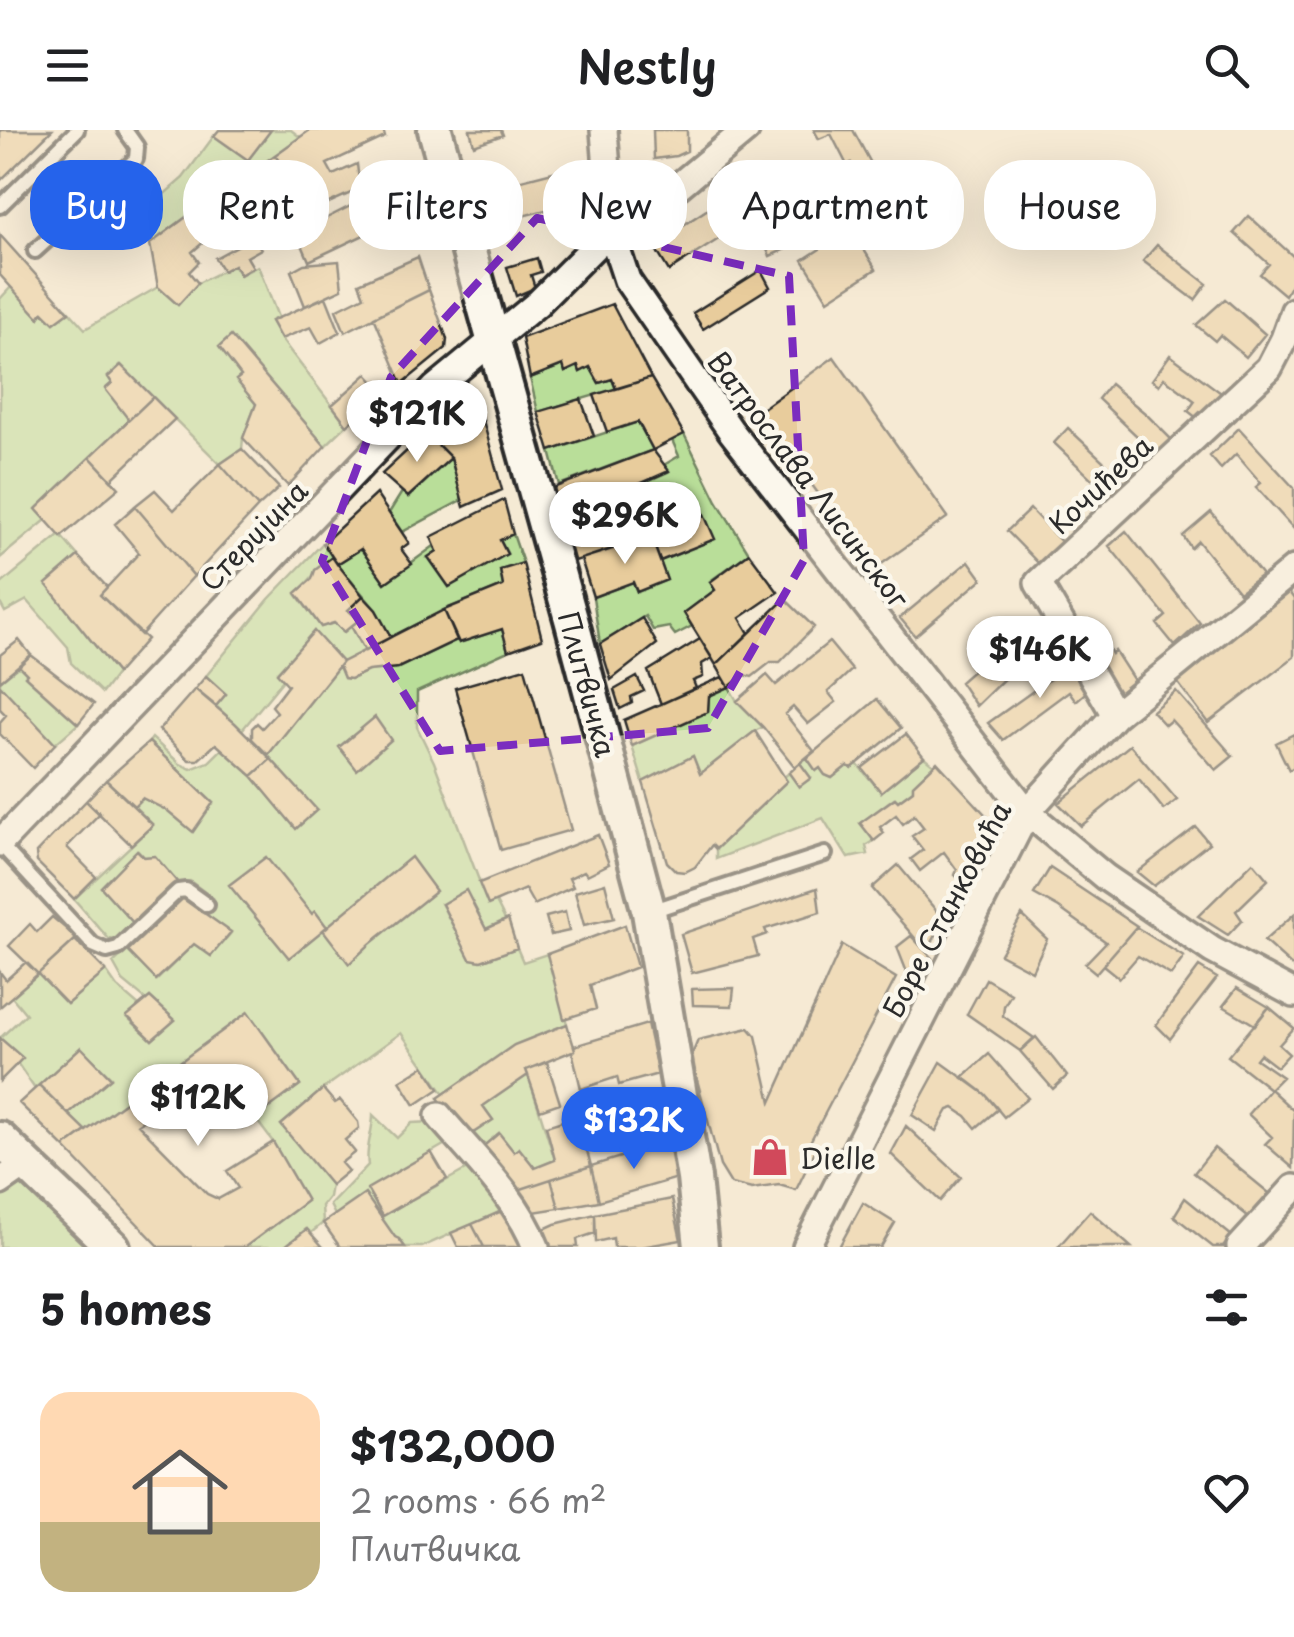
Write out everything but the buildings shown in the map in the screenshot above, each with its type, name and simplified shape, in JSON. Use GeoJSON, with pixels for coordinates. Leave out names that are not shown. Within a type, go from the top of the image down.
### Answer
{"type":"FeatureCollection","features":[{"type":"Feature","properties":{"kind":"street","name":"Плитвичка"},"geometry":{"type":"LineString","coordinates":[[435,130],[649,912],[694,1178],[701,1247]]}},
{"type":"Feature","properties":{"kind":"street","name":"Ватрослава Лисинског"},"geometry":{"type":"LineString","coordinates":[[604,130],[606,160]]}},
{"type":"Feature","properties":{"kind":"street","name":"Стеријина"},"geometry":{"type":"LineString","coordinates":[[687,180],[746,130]]}},
{"type":"Feature","properties":{"kind":"street","name":"Стеријина"},"geometry":{"type":"LineString","coordinates":[[0,844],[436,388],[538,303],[591,250]]}},
{"type":"Feature","properties":{"kind":"street","name":"Ватрослава Лисинског"},"geometry":{"type":"LineString","coordinates":[[617,250],[627,280],[732,432],[1026,812],[1105,877],[1212,950],[1294,994]]}},
{"type":"Feature","properties":{"kind":"street","name":"Кочићева"},"geometry":{"type":"LineString","coordinates":[[1115,715],[1038,582],[1269,368],[1294,311]]}},
{"type":"Feature","properties":{"kind":"street","name":"Боре Станковића"},"geometry":{"type":"LineString","coordinates":[[806,1247],[1026,812],[1115,715],[1294,569]]}},
{"type":"Feature","properties":{"kind":"street"},"geometry":{"type":"LineString","coordinates":[[440,1116],[511,1202],[530,1230],[536,1247]]}},
{"type":"Feature","properties":{"kind":"street"},"geometry":{"type":"LineString","coordinates":[[0,1139],[13,1173],[114,1247]]}},
{"type":"Feature","properties":{"kind":"street"},"geometry":{"type":"LineString","coordinates":[[1240,1247],[1294,1188]]}},
{"type":"Feature","properties":{"kind":"lane"},"geometry":{"type":"LineString","coordinates":[[0,206],[77,130]]}},
{"type":"Feature","properties":{"kind":"lane"},"geometry":{"type":"LineString","coordinates":[[35,251],[136,159],[137,148],[125,130]]}},
{"type":"Feature","properties":{"kind":"lane"},"geometry":{"type":"LineString","coordinates":[[0,844],[93,944],[107,951],[118,948],[178,891],[186,890],[207,905]]}},
{"type":"Feature","properties":{"kind":"lane"},"geometry":{"type":"LineString","coordinates":[[649,912],[825,854]]}},
{"type":"Feature","properties":{"kind":"highlighted area"},"geometry":{"type":"Polygon","coordinates":[[[537,218],[789,276],[804,560],[708,728],[440,751],[322,561],[391,377],[537,218]]]}},
{"type":"Feature","properties":{"kind":"green space"},"geometry":{"type":"Polygon","coordinates":[[[271,130],[291,130],[300,137],[268,160],[248,160],[271,130]]]}},
{"type":"Feature","properties":{"kind":"green space"},"geometry":{"type":"Polygon","coordinates":[[[214,136],[248,160],[196,160],[214,136]]]}},
{"type":"Feature","properties":{"kind":"green space"},"geometry":{"type":"Polygon","coordinates":[[[183,178],[183,219],[163,234],[163,195],[183,178]]]}},
{"type":"Feature","properties":{"kind":"green space"},"geometry":{"type":"Polygon","coordinates":[[[234,265],[240,275],[258,266],[278,317],[271,321],[281,339],[347,425],[325,446],[241,376],[237,380],[256,404],[242,449],[220,464],[120,365],[108,377],[112,383],[106,389],[129,420],[37,508],[46,520],[0,558],[0,299],[11,287],[38,317],[43,312],[54,323],[67,309],[85,329],[158,287],[178,305],[198,283],[234,265]]]}},
{"type":"Feature","properties":{"kind":"green space"},"geometry":{"type":"Polygon","coordinates":[[[563,365],[565,372],[578,366],[580,372],[590,367],[599,383],[612,379],[616,389],[538,412],[530,378],[563,365]]]}},
{"type":"Feature","properties":{"kind":"green space"},"geometry":{"type":"Polygon","coordinates":[[[638,422],[653,450],[559,485],[550,451],[638,422]]]}},
{"type":"Feature","properties":{"kind":"green space"},"geometry":{"type":"Polygon","coordinates":[[[684,434],[717,501],[749,553],[710,581],[715,590],[684,613],[692,626],[675,635],[669,627],[653,630],[645,616],[600,644],[593,597],[633,582],[638,592],[666,580],[660,561],[714,539],[703,512],[689,520],[685,512],[668,520],[664,510],[635,519],[638,533],[649,530],[651,536],[622,546],[608,498],[668,472],[664,465],[679,456],[672,440],[684,434]]]}},
{"type":"Feature","properties":{"kind":"green space"},"geometry":{"type":"Polygon","coordinates":[[[451,458],[462,500],[402,532],[389,513],[402,492],[409,497],[451,458]]]}},
{"type":"Feature","properties":{"kind":"green space"},"geometry":{"type":"Polygon","coordinates":[[[513,534],[523,563],[500,570],[503,586],[391,637],[376,610],[337,564],[361,549],[385,582],[434,546],[437,551],[429,557],[507,553],[500,540],[513,534]]]}},
{"type":"Feature","properties":{"kind":"green space"},"geometry":{"type":"Polygon","coordinates":[[[60,535],[78,556],[47,585],[117,673],[102,693],[71,663],[68,647],[27,600],[5,612],[0,603],[0,585],[60,535]]]}},
{"type":"Feature","properties":{"kind":"green space"},"geometry":{"type":"Polygon","coordinates":[[[323,543],[332,557],[296,594],[321,627],[334,623],[351,626],[365,651],[342,662],[314,632],[277,672],[283,680],[242,730],[216,706],[226,694],[206,676],[269,599],[323,543]]]}},
{"type":"Feature","properties":{"kind":"green space"},"geometry":{"type":"Polygon","coordinates":[[[502,629],[508,651],[417,692],[417,727],[488,904],[496,902],[505,920],[486,929],[442,905],[470,959],[481,961],[517,948],[523,962],[547,954],[567,1024],[514,1045],[444,1094],[401,1033],[323,1089],[281,1125],[331,1185],[322,1206],[323,1223],[311,1233],[306,1229],[284,1247],[245,1247],[307,1201],[255,1118],[300,1085],[248,1012],[86,1131],[68,1114],[111,1077],[81,1048],[35,1089],[0,1038],[26,1014],[12,997],[38,974],[67,1004],[106,971],[139,1006],[127,1017],[152,1040],[175,1020],[150,997],[146,1000],[123,981],[113,963],[127,950],[157,980],[194,944],[211,956],[231,933],[200,910],[213,898],[190,881],[178,883],[155,856],[144,857],[138,850],[101,887],[136,926],[117,940],[109,939],[74,899],[153,825],[134,806],[142,798],[168,811],[192,831],[213,803],[149,742],[152,738],[191,769],[209,762],[222,749],[252,776],[296,828],[316,810],[268,755],[339,666],[344,678],[351,679],[368,671],[398,668],[457,640],[459,643],[502,629]]]}},
{"type":"Feature","properties":{"kind":"green space"},"geometry":{"type":"Polygon","coordinates":[[[19,666],[78,724],[55,744],[0,685],[19,666]]]}},
{"type":"Feature","properties":{"kind":"green space"},"geometry":{"type":"Polygon","coordinates":[[[729,687],[763,727],[700,774],[693,756],[643,782],[632,746],[708,712],[709,696],[729,687]]]}},
{"type":"Feature","properties":{"kind":"green space"},"geometry":{"type":"Polygon","coordinates":[[[924,757],[934,765],[913,785],[913,790],[898,801],[894,798],[861,823],[874,841],[866,846],[868,854],[848,858],[823,818],[716,859],[716,849],[786,782],[784,777],[789,773],[799,786],[811,778],[800,763],[807,758],[816,771],[820,768],[832,778],[847,766],[857,764],[881,792],[924,757]]]}},
{"type":"Feature","properties":{"kind":"green space"},"geometry":{"type":"Polygon","coordinates":[[[528,1075],[555,1160],[535,1168],[519,1148],[514,1152],[499,1133],[479,1150],[470,1135],[493,1120],[483,1106],[528,1075]]]}},
{"type":"Feature","properties":{"kind":"green space"},"geometry":{"type":"Polygon","coordinates":[[[373,1115],[397,1138],[412,1123],[432,1122],[449,1142],[368,1189],[382,1216],[469,1168],[504,1210],[422,1247],[405,1247],[399,1239],[335,1215],[330,1205],[368,1165],[373,1115]]]}},
{"type":"Feature","properties":{"kind":"green space"},"geometry":{"type":"Polygon","coordinates":[[[0,1150],[102,1247],[0,1247],[0,1150]]]}},
{"type":"Feature","properties":{"kind":"place","name":"Dielle"},"geometry":{"type":"Point","coordinates":[770,1157]}}]}
